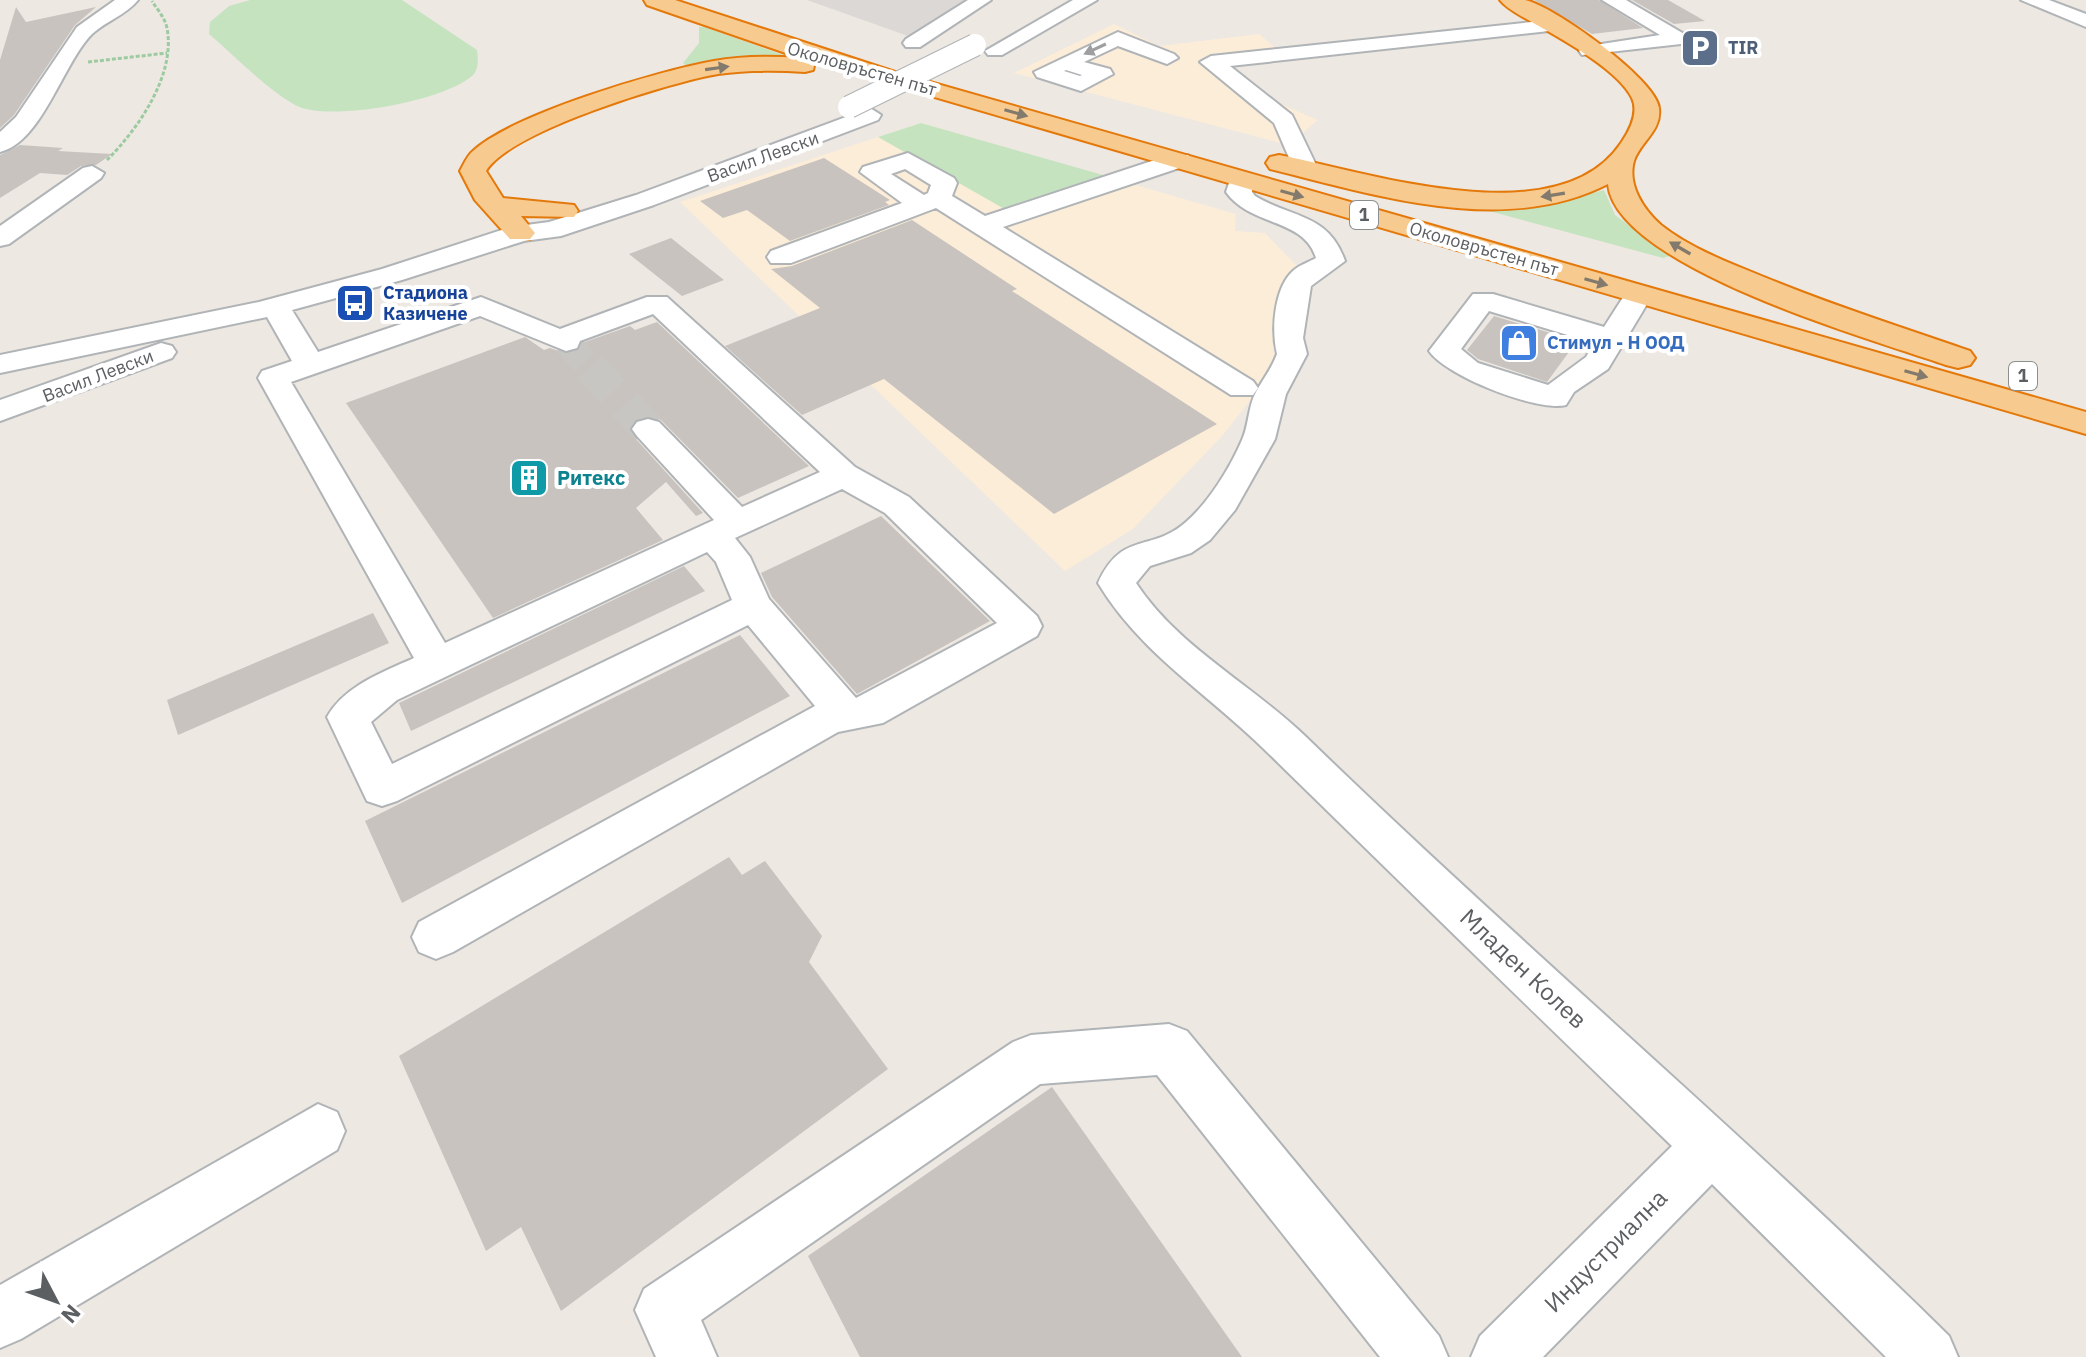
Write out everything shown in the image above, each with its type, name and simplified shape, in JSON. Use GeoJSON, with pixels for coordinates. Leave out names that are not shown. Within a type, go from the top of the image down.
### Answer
{"type":"FeatureCollection","features":[{"type":"Feature","properties":{"kind":"highway"},"geometry":{"type":"LineString","coordinates":[[615,95],[682,45],[677,22],[652,0]]}},
{"type":"Feature","properties":{"kind":"highway","name":"Околовръстен път"},"geometry":{"type":"LineString","coordinates":[[652,0],[887,77],[2086,423]]}},
{"type":"Feature","properties":{"kind":"highway","name":"Околовръстен път"},"geometry":{"type":"LineString","coordinates":[[710,0],[856,47],[1270,161],[2086,394]]}},
{"type":"Feature","properties":{"kind":"highway"},"geometry":{"type":"LineString","coordinates":[[1270,161],[1456,199],[1500,200],[1567,193],[1590,184],[1622,163],[1644,127],[1648,110],[1640,91],[1589,51],[1511,0]]}},
{"type":"Feature","properties":{"kind":"highway"},"geometry":{"type":"LineString","coordinates":[[520,233],[477,184],[473,173],[474,163],[483,153],[615,95],[685,74],[745,65],[805,65],[887,77]]}},
{"type":"Feature","properties":{"kind":"highway"},"geometry":{"type":"LineString","coordinates":[[1622,163],[1622,192],[1630,211],[1650,230],[1677,247],[1764,289],[1960,358]]}},
{"type":"Feature","properties":{"kind":"highway"},"geometry":{"type":"LineString","coordinates":[[497,206],[564,211]]}},
{"type":"Feature","properties":{"kind":"street"},"geometry":{"type":"LineString","coordinates":[[0,145],[24,122],[84,31],[128,0]]}},
{"type":"Feature","properties":{"kind":"street"},"geometry":{"type":"LineString","coordinates":[[913,43],[981,0]]}},
{"type":"Feature","properties":{"kind":"street"},"geometry":{"type":"LineString","coordinates":[[985,48],[1058,0]]}},
{"type":"Feature","properties":{"kind":"street"},"geometry":{"type":"LineString","coordinates":[[985,48],[1087,0]]}},
{"type":"Feature","properties":{"kind":"street"},"geometry":{"type":"LineString","coordinates":[[1589,51],[1681,38],[1612,0]]}},
{"type":"Feature","properties":{"kind":"street"},"geometry":{"type":"LineString","coordinates":[[2031,0],[2086,21]]}},
{"type":"Feature","properties":{"kind":"street"},"geometry":{"type":"LineString","coordinates":[[1167,58],[1118,38],[1045,72],[1081,84],[1102,74],[1167,58],[1207,58],[1551,26]]}},
{"type":"Feature","properties":{"kind":"street","name":"Васил Левски"},"geometry":{"type":"LineString","coordinates":[[0,364],[277,309],[520,233],[552,230],[645,200],[860,111],[985,48]]}},
{"type":"Feature","properties":{"kind":"street"},"geometry":{"type":"LineString","coordinates":[[1207,58],[1256,48]]}},
{"type":"Feature","properties":{"kind":"street"},"geometry":{"type":"LineString","coordinates":[[1207,58],[1284,120],[1305,167]]}},
{"type":"Feature","properties":{"kind":"street","name":"Васил Левски"},"geometry":{"type":"LineString","coordinates":[[520,233],[537,219],[860,111]]}},
{"type":"Feature","properties":{"kind":"street"},"geometry":{"type":"LineString","coordinates":[[982,225],[1179,160]]}},
{"type":"Feature","properties":{"kind":"street"},"geometry":{"type":"LineString","coordinates":[[0,238],[92,173]]}},
{"type":"Feature","properties":{"kind":"street","name":"Младен Колев"},"geometry":{"type":"LineString","coordinates":[[1241,179],[1239,192],[1248,205],[1301,223],[1330,251],[1331,261],[1325,268],[1303,277],[1297,286],[1288,338],[1292,354],[1270,394],[1259,439],[1218,510],[1197,532],[1178,544],[1130,562],[1117,583],[1125,599],[1272,731],[1347,807],[1814,1241],[1928,1357]]}},
{"type":"Feature","properties":{"kind":"street"},"geometry":{"type":"LineString","coordinates":[[781,257],[930,201],[982,225],[1242,388]]}},
{"type":"Feature","properties":{"kind":"street"},"geometry":{"type":"LineString","coordinates":[[1611,339],[1483,300],[1444,351],[1467,369],[1555,398],[1563,386],[1597,363],[1639,294]]}},
{"type":"Feature","properties":{"kind":"street"},"geometry":{"type":"LineString","coordinates":[[436,937],[830,717],[868,712],[1023,626],[897,505],[843,475],[657,303],[564,340],[481,306],[273,378],[437,664]]}},
{"type":"Feature","properties":{"kind":"street"},"geometry":{"type":"LineString","coordinates":[[277,309],[310,365]]}},
{"type":"Feature","properties":{"kind":"street","name":"Васил Левски"},"geometry":{"type":"LineString","coordinates":[[0,411],[177,345],[185,328]]}},
{"type":"Feature","properties":{"kind":"street"},"geometry":{"type":"LineString","coordinates":[[648,429],[725,529],[732,557],[753,606],[847,715]]}},
{"type":"Feature","properties":{"kind":"street"},"geometry":{"type":"LineString","coordinates":[[753,606],[382,788],[348,717],[383,689],[843,475]]}},
{"type":"Feature","properties":{"kind":"street"},"geometry":{"type":"LineString","coordinates":[[687,1357],[665,1310],[1031,1060],[1169,1049],[1417,1357]]}},
{"type":"Feature","properties":{"kind":"street"},"geometry":{"type":"LineString","coordinates":[[0,1318],[318,1131]]}},
{"type":"Feature","properties":{"kind":"street","name":"Индустриална"},"geometry":{"type":"LineString","coordinates":[[1501,1357],[1712,1145]]}},
{"type":"Feature","properties":{"kind":"path"},"geometry":{"type":"LineString","coordinates":[[92,173],[126,144],[159,83],[167,53],[167,25],[152,0]]}},
{"type":"Feature","properties":{"kind":"path"},"geometry":{"type":"LineString","coordinates":[[60,64],[167,53]]}},
{"type":"Feature","properties":{"kind":"shaded area"},"geometry":{"type":"Polygon","coordinates":[[[807,0],[986,0],[908,36],[807,0]]]}},
{"type":"Feature","properties":{"kind":"shaded area"},"geometry":{"type":"Polygon","coordinates":[[[1114,24],[1159,46],[1259,34],[1285,56],[1232,63],[1229,68],[1274,101],[1318,120],[1288,145],[1014,73],[1114,24]]]}},
{"type":"Feature","properties":{"kind":"shaded area"},"geometry":{"type":"Polygon","coordinates":[[[921,123],[1236,214],[1235,231],[1265,233],[1299,268],[1272,373],[1223,435],[1133,529],[1065,571],[680,202],[921,123]]]}},
{"type":"Feature","properties":{"kind":"green space"},"geometry":{"type":"Polygon","coordinates":[[[250,0],[402,0],[477,50],[477,68],[460,84],[414,100],[359,110],[311,110],[295,105],[272,90],[209,34],[210,22],[229,6],[250,0]]]}},
{"type":"Feature","properties":{"kind":"green space"},"geometry":{"type":"Polygon","coordinates":[[[699,27],[792,58],[689,68],[683,63],[699,43],[699,27]]]}},
{"type":"Feature","properties":{"kind":"green space"},"geometry":{"type":"Polygon","coordinates":[[[921,123],[1110,177],[1008,211],[878,137],[921,123]]]}},
{"type":"Feature","properties":{"kind":"green space"},"geometry":{"type":"Polygon","coordinates":[[[1604,190],[1615,215],[1670,256],[1663,258],[1478,208],[1542,206],[1604,190]]]}},
{"type":"Feature","properties":{"kind":"building"},"geometry":{"type":"Polygon","coordinates":[[[1534,0],[1599,0],[1643,28],[1592,34],[1534,0]]]}},
{"type":"Feature","properties":{"kind":"building"},"geometry":{"type":"Polygon","coordinates":[[[1632,0],[1668,0],[1705,21],[1674,24],[1632,0]]]}},
{"type":"Feature","properties":{"kind":"building"},"geometry":{"type":"Polygon","coordinates":[[[16,7],[26,22],[96,7],[75,25],[14,115],[0,128],[0,60],[16,7]]]}},
{"type":"Feature","properties":{"kind":"building"},"geometry":{"type":"Polygon","coordinates":[[[20,145],[112,154],[96,165],[81,166],[67,175],[40,173],[0,198],[0,155],[20,145]]]}},
{"type":"Feature","properties":{"kind":"building"},"geometry":{"type":"Polygon","coordinates":[[[824,158],[890,200],[885,202],[889,205],[790,241],[747,210],[723,218],[700,201],[824,158]]]}},
{"type":"Feature","properties":{"kind":"building"},"geometry":{"type":"Polygon","coordinates":[[[912,220],[1017,289],[1012,291],[1217,424],[1054,514],[884,379],[802,415],[725,346],[820,308],[771,269],[792,266],[912,220]]]}},
{"type":"Feature","properties":{"kind":"building"},"geometry":{"type":"Polygon","coordinates":[[[671,238],[724,280],[682,296],[629,254],[671,238]]]}},
{"type":"Feature","properties":{"kind":"building"},"geometry":{"type":"Polygon","coordinates":[[[1494,316],[1577,341],[1547,382],[1478,359],[1467,350],[1494,316]]]}},
{"type":"Feature","properties":{"kind":"building","name":"Ритекс"},"geometry":{"type":"Polygon","coordinates":[[[657,322],[809,466],[738,498],[661,420],[649,416],[636,419],[629,429],[635,438],[703,513],[696,516],[666,482],[636,508],[663,540],[493,618],[346,403],[525,337],[544,350],[550,348],[567,354],[578,351],[582,343],[630,326],[635,330],[657,322]]]}},
{"type":"Feature","properties":{"kind":"building"},"geometry":{"type":"Polygon","coordinates":[[[881,516],[990,621],[857,694],[772,597],[761,573],[881,516]]]}},
{"type":"Feature","properties":{"kind":"building"},"geometry":{"type":"Polygon","coordinates":[[[684,566],[705,591],[411,731],[399,703],[684,566]]]}},
{"type":"Feature","properties":{"kind":"building"},"geometry":{"type":"Polygon","coordinates":[[[373,613],[389,643],[178,735],[167,700],[373,613]]]}},
{"type":"Feature","properties":{"kind":"building"},"geometry":{"type":"Polygon","coordinates":[[[740,635],[790,696],[402,903],[365,821],[740,635]]]}},
{"type":"Feature","properties":{"kind":"building"},"geometry":{"type":"Polygon","coordinates":[[[729,857],[742,875],[765,861],[822,936],[809,962],[888,1069],[561,1311],[521,1227],[486,1251],[399,1056],[729,857]]]}},
{"type":"Feature","properties":{"kind":"building"},"geometry":{"type":"Polygon","coordinates":[[[1052,1087],[1242,1357],[860,1357],[808,1256],[1052,1087]]]}},
{"type":"Feature","properties":{"kind":"tunnel"},"geometry":{"type":"LineString","coordinates":[[566,342],[591,369]]}},
{"type":"Feature","properties":{"kind":"tunnel"},"geometry":{"type":"LineString","coordinates":[[590,367],[648,429]]}},
{"type":"Feature","properties":{"kind":"place","name":"TIR"},"geometry":{"type":"Point","coordinates":[1700,48]}},
{"type":"Feature","properties":{"kind":"place","name":"Стадиона Казичене"},"geometry":{"type":"Point","coordinates":[355,303]}},
{"type":"Feature","properties":{"kind":"place","name":"Стимул - Н ООД"},"geometry":{"type":"Point","coordinates":[1519,343]}},
{"type":"Feature","properties":{"kind":"place","name":"Ритекс"},"geometry":{"type":"Point","coordinates":[529,478]}}]}
